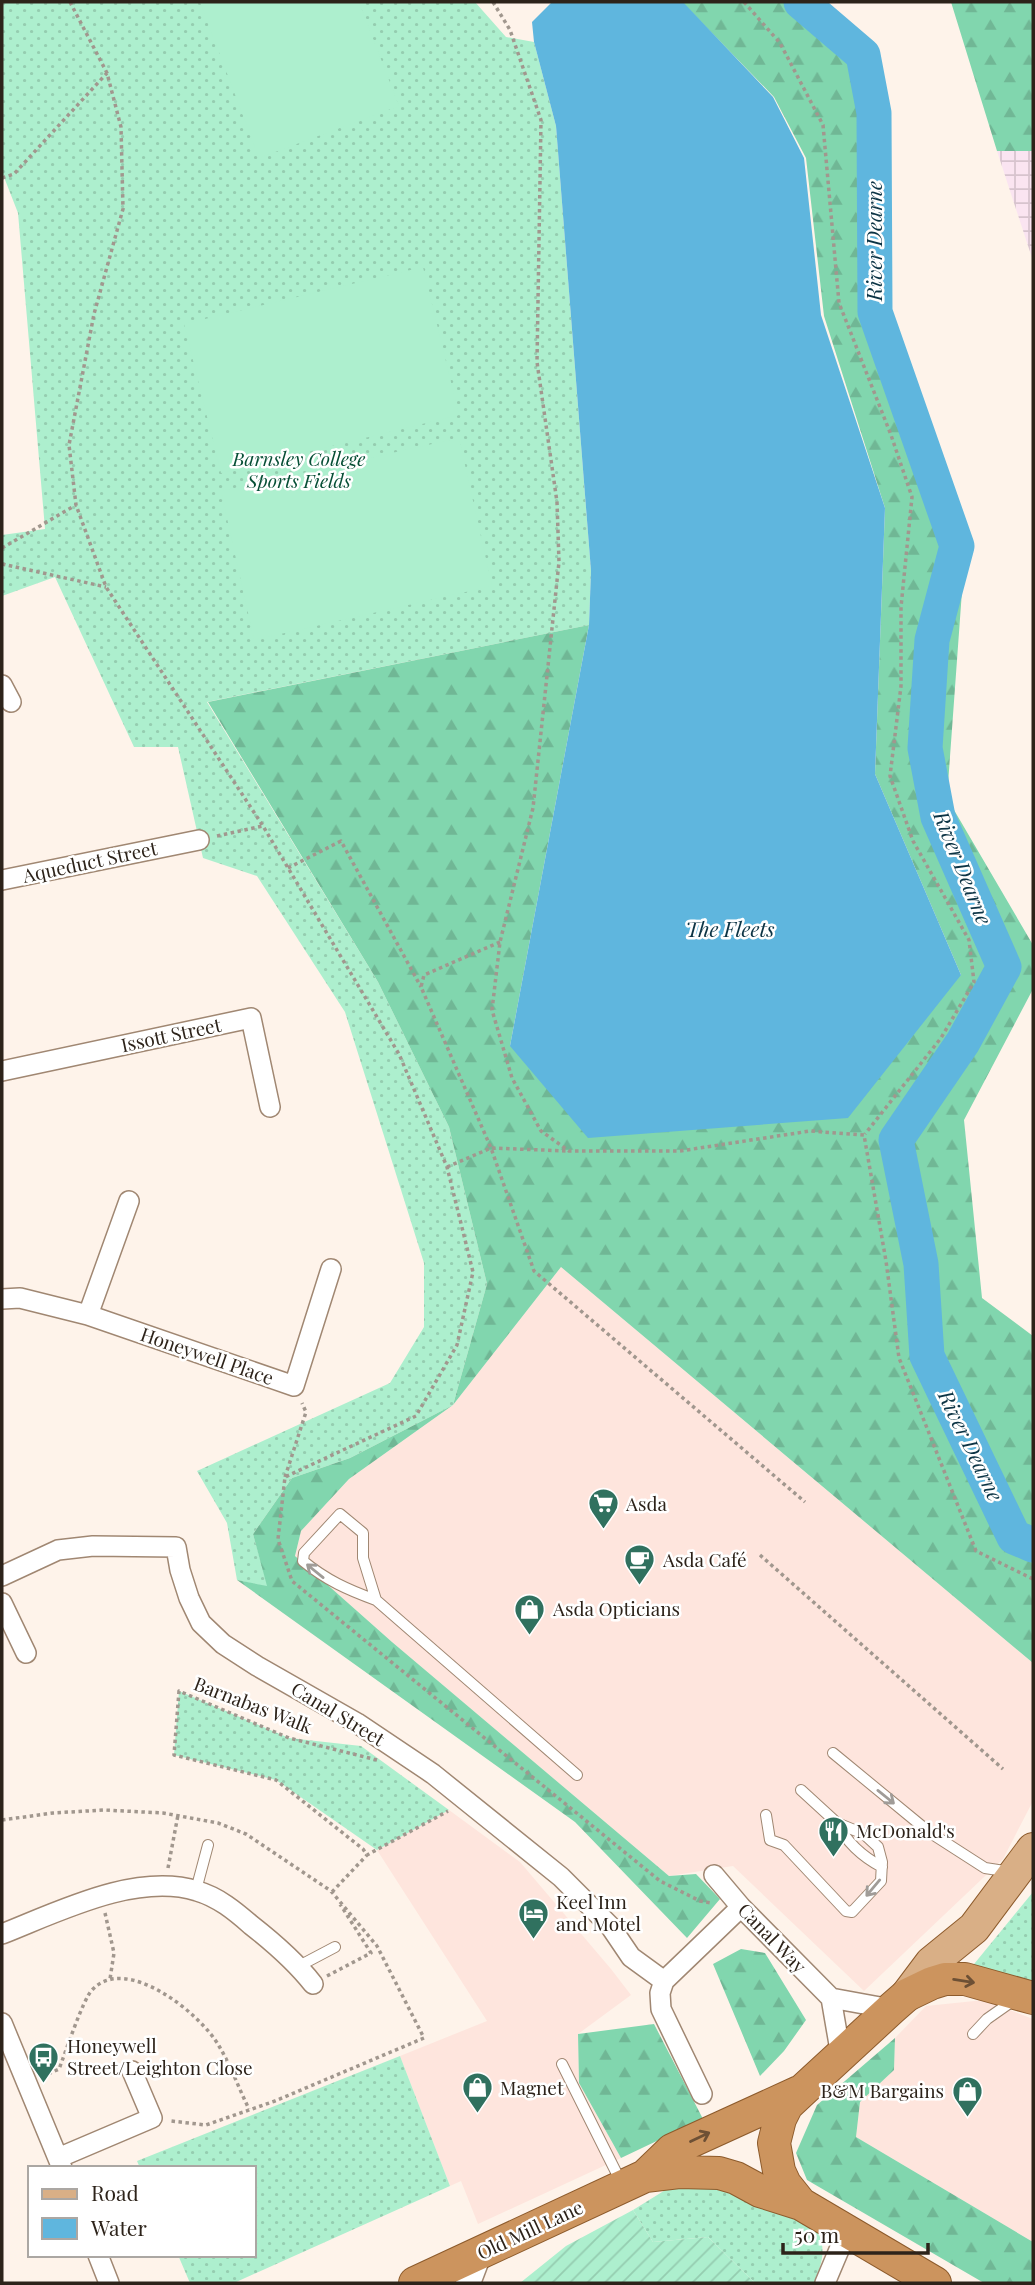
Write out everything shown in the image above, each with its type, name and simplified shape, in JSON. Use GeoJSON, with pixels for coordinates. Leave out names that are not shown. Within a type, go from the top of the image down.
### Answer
{"type":"FeatureCollection","features":[{"type":"Feature","properties":{"kind":"highway"},"geometry":{"type":"LineString","coordinates":[[935,2283],[801,2204],[785,2184],[779,2171],[775,2143],[780,2119],[787,2105],[899,2002],[932,1983],[955,1979],[1029,2000]]}},
{"type":"Feature","properties":{"kind":"highway","name":"Old Mill Lane"},"geometry":{"type":"LineString","coordinates":[[634,2181],[672,2150],[802,2091]]}},
{"type":"Feature","properties":{"kind":"highway","name":"Old Mill Lane"},"geometry":{"type":"LineString","coordinates":[[415,2283],[634,2181],[679,2172],[719,2173],[736,2178],[760,2191],[801,2204]]}},
{"type":"Feature","properties":{"kind":"main road"},"geometry":{"type":"LineString","coordinates":[[899,2002],[931,1963],[974,1928],[1025,1861]]}},
{"type":"Feature","properties":{"kind":"street","name":"Aqueduct Street"},"geometry":{"type":"LineString","coordinates":[[2,880],[177,835],[199,839]]}},
{"type":"Feature","properties":{"kind":"street","name":"Issott Street"},"geometry":{"type":"LineString","coordinates":[[2,1071],[251,1018],[270,1107]]}},
{"type":"Feature","properties":{"kind":"street"},"geometry":{"type":"LineString","coordinates":[[88,1315],[129,1201]]}},
{"type":"Feature","properties":{"kind":"street","name":"Honeywell Place"},"geometry":{"type":"LineString","coordinates":[[2,1299],[20,1298],[88,1315],[294,1385],[331,1269]]}},
{"type":"Feature","properties":{"kind":"street","name":"Canal Street"},"geometry":{"type":"LineString","coordinates":[[2,1576],[58,1550],[93,1546],[176,1547],[189,1598],[201,1623],[223,1644],[356,1723],[433,1774],[561,1877],[610,1926],[631,1957],[664,1981]]}},
{"type":"Feature","properties":{"kind":"street"},"geometry":{"type":"LineString","coordinates":[[2,1603],[26,1653]]}},
{"type":"Feature","properties":{"kind":"street","name":"Canal Way"},"geometry":{"type":"LineString","coordinates":[[714,1875],[741,1907],[831,1998]]}},
{"type":"Feature","properties":{"kind":"street"},"geometry":{"type":"LineString","coordinates":[[2,1934],[132,1888],[164,1886],[196,1890],[232,1909],[281,1948],[313,1984]]}},
{"type":"Feature","properties":{"kind":"street"},"geometry":{"type":"LineString","coordinates":[[702,2094],[661,2009],[660,1993],[664,1981],[741,1907]]}},
{"type":"Feature","properties":{"kind":"street"},"geometry":{"type":"LineString","coordinates":[[841,2056],[831,1998],[899,2002]]}},
{"type":"Feature","properties":{"kind":"street"},"geometry":{"type":"LineString","coordinates":[[3,2031],[60,2163],[152,2118],[132,2071]]}},
{"type":"Feature","properties":{"kind":"street"},"geometry":{"type":"LineString","coordinates":[[825,2283],[847,2231]]}},
{"type":"Feature","properties":{"kind":"street"},"geometry":{"type":"LineString","coordinates":[[468,2283],[479,2254]]}},
{"type":"Feature","properties":{"kind":"street"},"geometry":{"type":"LineString","coordinates":[[99,2257],[109,2283]]}},
{"type":"Feature","properties":{"kind":"lane"},"geometry":{"type":"LineString","coordinates":[[376,1600],[363,1558],[363,1533],[340,1514],[304,1553],[303,1561],[325,1578],[376,1600],[577,1775]]}},
{"type":"Feature","properties":{"kind":"lane"},"geometry":{"type":"LineString","coordinates":[[833,1753],[940,1839],[985,1868],[1025,1861]]}},
{"type":"Feature","properties":{"kind":"lane"},"geometry":{"type":"LineString","coordinates":[[800,1790],[837,1824],[852,1846],[882,1867]]}},
{"type":"Feature","properties":{"kind":"lane"},"geometry":{"type":"LineString","coordinates":[[766,1815],[770,1840],[784,1845],[849,1913],[881,1881],[882,1867],[878,1847],[864,1834],[837,1824]]}},
{"type":"Feature","properties":{"kind":"lane"},"geometry":{"type":"LineString","coordinates":[[196,1890],[208,1845]]}},
{"type":"Feature","properties":{"kind":"lane"},"geometry":{"type":"LineString","coordinates":[[299,1966],[335,1947]]}},
{"type":"Feature","properties":{"kind":"lane"},"geometry":{"type":"LineString","coordinates":[[973,2034],[987,2019],[1029,2000]]}},
{"type":"Feature","properties":{"kind":"lane"},"geometry":{"type":"LineString","coordinates":[[562,2064],[634,2181]]}},
{"type":"Feature","properties":{"kind":"path"},"geometry":{"type":"LineString","coordinates":[[71,2],[107,73],[121,127],[123,209],[94,314],[69,445],[76,505],[106,587],[263,826],[399,1054],[447,1167],[472,1272],[457,1345],[416,1416],[285,1477]]}},
{"type":"Feature","properties":{"kind":"path"},"geometry":{"type":"LineString","coordinates":[[493,2],[510,30],[541,120],[537,362],[557,502],[559,562],[533,808],[500,942],[492,1010],[512,1078],[541,1131],[569,1151]]}},
{"type":"Feature","properties":{"kind":"path"},"geometry":{"type":"LineString","coordinates":[[744,2],[780,43],[823,125],[839,303],[891,435],[912,497],[901,607],[901,686],[890,776],[914,841],[969,940],[974,982],[941,1038],[864,1135],[886,1261],[899,1358],[976,1551],[1033,1579]]}},
{"type":"Feature","properties":{"kind":"path"},"geometry":{"type":"LineString","coordinates":[[2,178],[14,174],[107,73]]}},
{"type":"Feature","properties":{"kind":"path"},"geometry":{"type":"LineString","coordinates":[[2,548],[76,505]]}},
{"type":"Feature","properties":{"kind":"path"},"geometry":{"type":"LineString","coordinates":[[2,564],[106,587]]}},
{"type":"Feature","properties":{"kind":"path"},"geometry":{"type":"LineString","coordinates":[[199,839],[263,826]]}},
{"type":"Feature","properties":{"kind":"path"},"geometry":{"type":"LineString","coordinates":[[288,869],[341,841],[421,987],[491,1148],[534,1271],[805,1502]]}},
{"type":"Feature","properties":{"kind":"path"},"geometry":{"type":"LineString","coordinates":[[421,987],[424,975],[500,942]]}},
{"type":"Feature","properties":{"kind":"path"},"geometry":{"type":"LineString","coordinates":[[447,1167],[491,1148],[680,1152],[810,1131],[864,1135]]}},
{"type":"Feature","properties":{"kind":"path"},"geometry":{"type":"LineString","coordinates":[[294,1385],[306,1412],[285,1477],[278,1539],[292,1581],[660,1881],[700,1901],[741,1907]]}},
{"type":"Feature","properties":{"kind":"path"},"geometry":{"type":"LineString","coordinates":[[760,1555],[1003,1769]]}},
{"type":"Feature","properties":{"kind":"path","name":"Barnabas Walk"},"geometry":{"type":"LineString","coordinates":[[367,1855],[276,1780],[174,1755],[178,1691],[289,1738],[381,1761]]}},
{"type":"Feature","properties":{"kind":"path"},"geometry":{"type":"LineString","coordinates":[[331,1891],[367,1855],[466,1801]]}},
{"type":"Feature","properties":{"kind":"path"},"geometry":{"type":"LineString","coordinates":[[2,1820],[104,1810],[178,1815],[218,1822],[246,1834],[331,1891],[377,1946],[424,2038],[275,2101],[206,2125],[152,2118]]}},
{"type":"Feature","properties":{"kind":"path"},"geometry":{"type":"LineString","coordinates":[[164,1886],[178,1815]]}},
{"type":"Feature","properties":{"kind":"path"},"geometry":{"type":"LineString","coordinates":[[102,1897],[114,1953],[110,1979]]}},
{"type":"Feature","properties":{"kind":"path"},"geometry":{"type":"LineString","coordinates":[[27,2084],[59,2069],[90,1991],[105,1979],[128,1979],[163,1992],[197,2019],[219,2044],[248,2109]]}},
{"type":"Feature","properties":{"kind":"shaded area"},"geometry":{"type":"Polygon","coordinates":[[[997,151],[1033,151],[1033,261],[997,151]]]}},
{"type":"Feature","properties":{"kind":"shaded area"},"geometry":{"type":"Polygon","coordinates":[[[561,1267],[1033,1663],[1033,1801],[1003,1859],[864,1991],[733,1866],[669,1876],[392,1642],[295,1556],[301,1531],[349,1479],[453,1405],[561,1267]]]}},
{"type":"Feature","properties":{"kind":"shaded area"},"geometry":{"type":"Polygon","coordinates":[[[449,1810],[520,1862],[631,1995],[578,2034],[579,2083],[621,2158],[478,2224],[461,2181],[450,2186],[400,2056],[487,2021],[377,1850],[449,1810]]]}},
{"type":"Feature","properties":{"kind":"shaded area"},"geometry":{"type":"Polygon","coordinates":[[[984,2000],[1033,2019],[1033,2242],[856,2137],[860,2102],[894,2070],[895,2038],[926,2006],[984,2000]]]}},
{"type":"Feature","properties":{"kind":"green space","name":"Barnsley College Sports Fields"},"geometry":{"type":"Polygon","coordinates":[[[2,2],[475,2],[506,37],[534,42],[556,126],[591,571],[589,625],[207,702],[378,982],[449,1127],[487,1284],[453,1405],[350,1458],[292,1478],[253,1534],[268,1587],[237,1580],[227,1523],[197,1471],[390,1383],[424,1327],[424,1263],[345,1012],[257,876],[203,858],[178,747],[134,747],[55,577],[2,596],[2,535],[45,529],[18,213],[2,172],[2,2]]]}},
{"type":"Feature","properties":{"kind":"green space"},"geometry":{"type":"Polygon","coordinates":[[[200,2],[359,2],[399,106],[259,158],[200,2]]]}},
{"type":"Feature","properties":{"kind":"green space"},"geometry":{"type":"Polygon","coordinates":[[[682,2],[794,2],[863,55],[874,113],[875,312],[966,536],[947,798],[1033,945],[1033,989],[964,1120],[982,1298],[1033,1336],[1033,1663],[561,1267],[453,1405],[487,1284],[449,1127],[378,982],[208,702],[589,625],[510,1046],[961,975],[875,774],[885,508],[824,316],[806,158],[774,97],[682,2]]]}},
{"type":"Feature","properties":{"kind":"green space"},"geometry":{"type":"Polygon","coordinates":[[[951,2],[1033,2],[1033,151],[997,151],[951,2]]]}},
{"type":"Feature","properties":{"kind":"green space"},"geometry":{"type":"Polygon","coordinates":[[[423,267],[459,415],[221,473],[184,324],[423,267]]]}},
{"type":"Feature","properties":{"kind":"green space"},"geometry":{"type":"Polygon","coordinates":[[[459,438],[492,586],[254,640],[221,491],[459,438]]]}},
{"type":"Feature","properties":{"kind":"green space"},"geometry":{"type":"Polygon","coordinates":[[[453,1405],[349,1479],[301,1531],[295,1556],[392,1642],[669,1876],[696,1874],[720,1899],[687,1938],[575,1822],[237,1580],[267,1586],[253,1534],[292,1478],[350,1458],[453,1405]]]}},
{"type":"Feature","properties":{"kind":"green space"},"geometry":{"type":"Polygon","coordinates":[[[179,1691],[289,1738],[361,1746],[449,1810],[377,1850],[276,1780],[174,1755],[179,1691]]]}},
{"type":"Feature","properties":{"kind":"green space"},"geometry":{"type":"Polygon","coordinates":[[[1033,1892],[1033,1985],[970,1969],[1033,1892]]]}},
{"type":"Feature","properties":{"kind":"green space"},"geometry":{"type":"Polygon","coordinates":[[[741,1949],[765,1953],[806,2020],[784,2051],[760,2076],[713,1964],[741,1949]]]}},
{"type":"Feature","properties":{"kind":"green space"},"geometry":{"type":"Polygon","coordinates":[[[654,2024],[703,2119],[621,2158],[579,2083],[578,2034],[654,2024]]]}},
{"type":"Feature","properties":{"kind":"green space"},"geometry":{"type":"Polygon","coordinates":[[[895,2038],[894,2070],[860,2102],[856,2137],[1033,2242],[1033,2283],[984,2283],[807,2180],[796,2153],[817,2105],[895,2038]]]}},
{"type":"Feature","properties":{"kind":"green space"},"geometry":{"type":"Polygon","coordinates":[[[400,2056],[450,2186],[234,2283],[190,2283],[179,2257],[256,2257],[256,2166],[139,2166],[137,2161],[400,2056]]]}},
{"type":"Feature","properties":{"kind":"green space"},"geometry":{"type":"Polygon","coordinates":[[[675,2184],[739,2186],[817,2230],[822,2244],[822,2256],[814,2283],[755,2283],[708,2237],[653,2242],[633,2210],[675,2184]]]}},
{"type":"Feature","properties":{"kind":"green space"},"geometry":{"type":"Polygon","coordinates":[[[633,2210],[653,2242],[708,2237],[755,2283],[520,2283],[566,2246],[633,2210]]]}},
{"type":"Feature","properties":{"kind":"water","name":"The Fleets"},"geometry":{"type":"Polygon","coordinates":[[[552,2],[683,2],[773,97],[804,158],[821,315],[885,508],[875,774],[961,975],[848,1118],[588,1138],[510,1046],[589,625],[591,571],[556,126],[534,42],[532,22],[552,2]]]}},
{"type":"Feature","properties":{"kind":"waterway","name":"River Dearne"},"geometry":{"type":"LineString","coordinates":[[801,2],[863,55],[874,113],[875,312],[957,546],[932,640],[925,748],[938,817],[1004,967],[963,1042],[896,1140],[921,1264],[927,1356],[1014,1537],[1033,1545]]}},
{"type":"Feature","properties":{"kind":"place","name":"Asda"},"geometry":{"type":"Point","coordinates":[603,1531]}},
{"type":"Feature","properties":{"kind":"place","name":"Asda Café"},"geometry":{"type":"Point","coordinates":[640,1587]}},
{"type":"Feature","properties":{"kind":"place","name":"Asda Opticians"},"geometry":{"type":"Point","coordinates":[530,1636]}},
{"type":"Feature","properties":{"kind":"place","name":"McDonald's"},"geometry":{"type":"Point","coordinates":[833,1858]}},
{"type":"Feature","properties":{"kind":"place","name":"Keel Inn and Motel"},"geometry":{"type":"Point","coordinates":[533,1940]}},
{"type":"Feature","properties":{"kind":"place","name":"Honeywell Street/Leighton Close"},"geometry":{"type":"Point","coordinates":[44,2084]}},
{"type":"Feature","properties":{"kind":"place","name":"Magnet"},"geometry":{"type":"Point","coordinates":[477,2115]}},
{"type":"Feature","properties":{"kind":"place","name":"B&M Bargains"},"geometry":{"type":"Point","coordinates":[967,2118]}}]}
